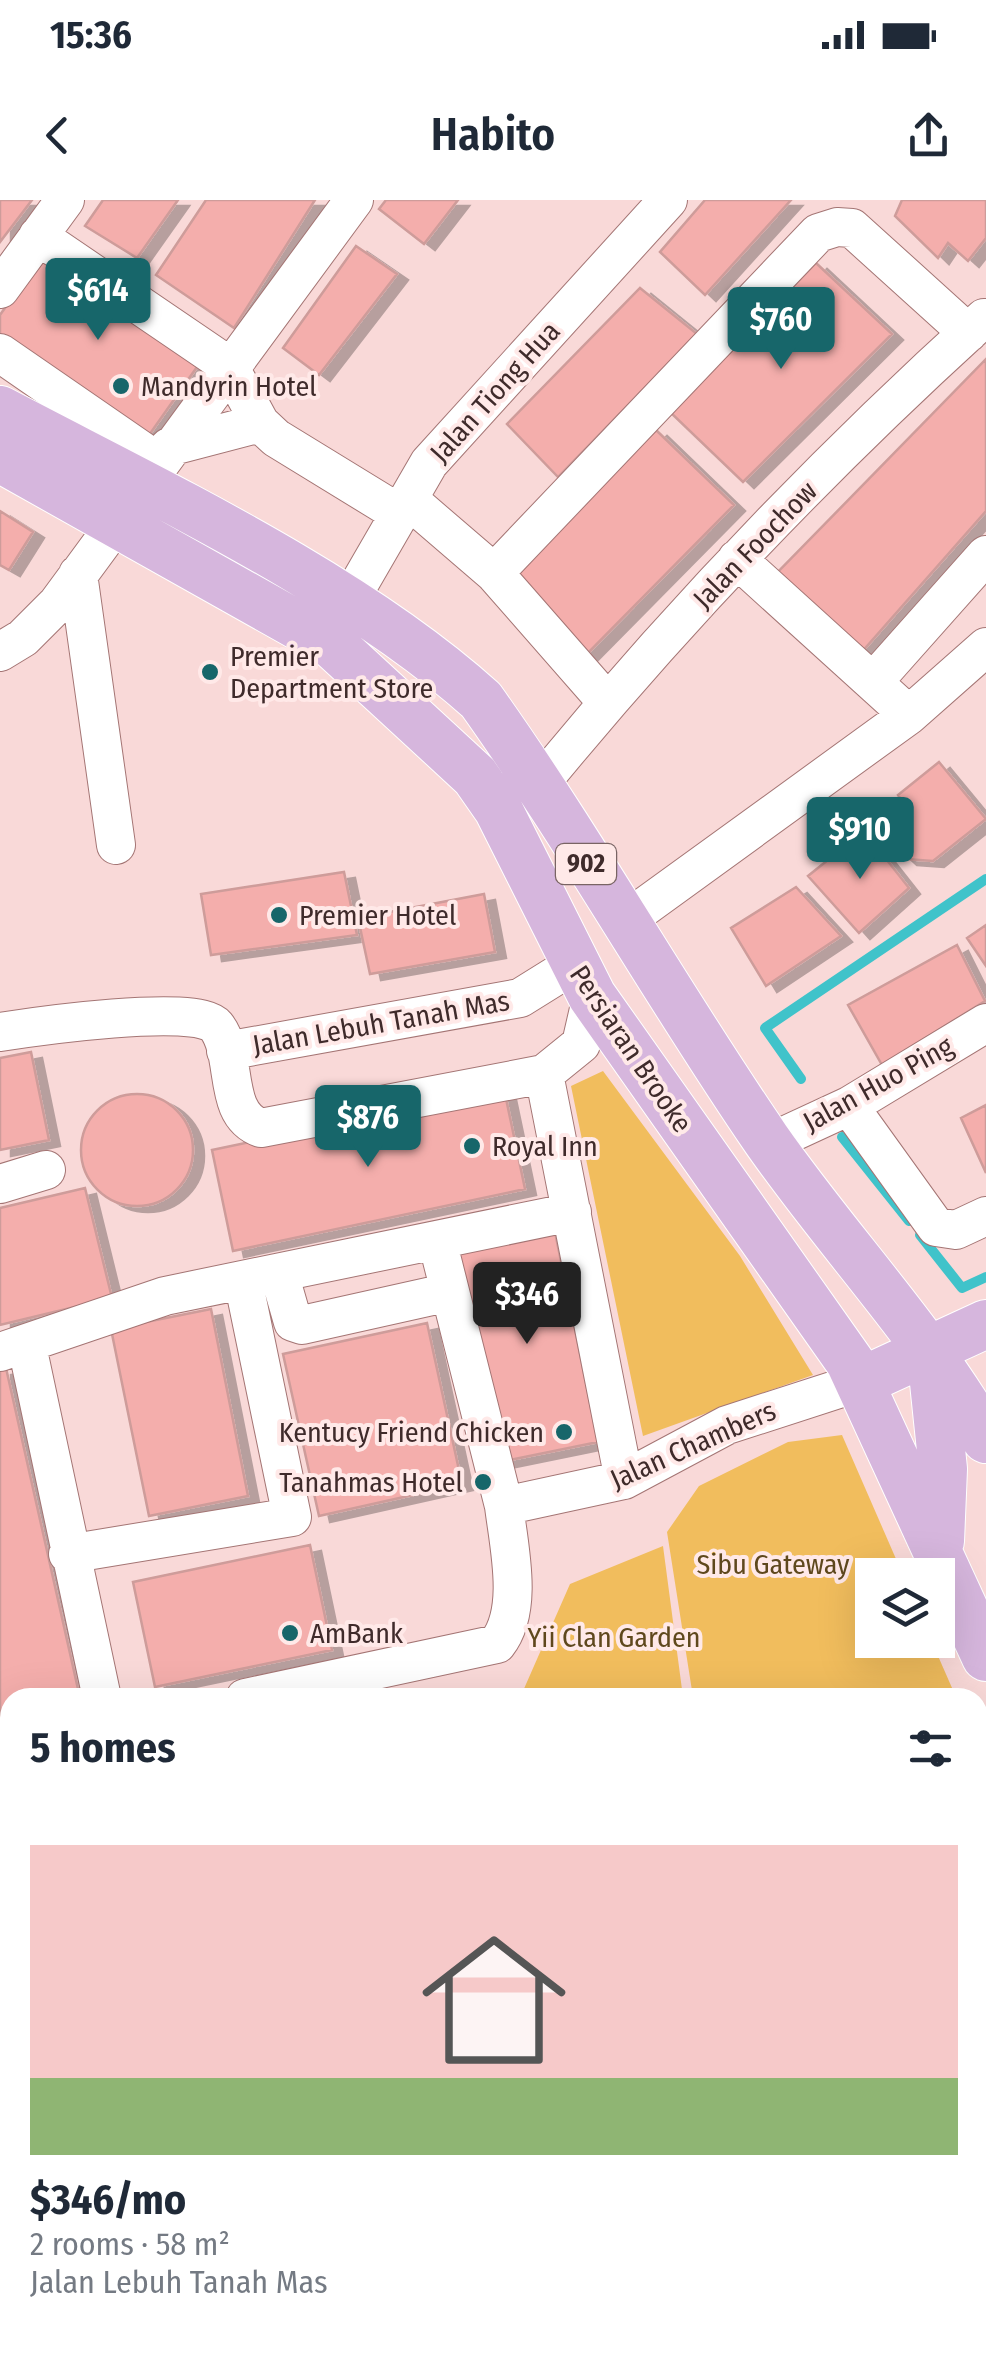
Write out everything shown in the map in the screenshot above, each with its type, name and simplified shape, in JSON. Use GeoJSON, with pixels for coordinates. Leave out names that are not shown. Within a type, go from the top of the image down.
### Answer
{"type":"FeatureCollection","features":[{"type":"Feature","properties":{"kind":"main road","name":"Persiaran Brooke"},"geometry":{"type":"LineString","coordinates":[[0,410],[146,479],[348,603],[449,672],[480,700],[626,921],[677,1009],[769,1143],[930,1351],[970,1415]]}},
{"type":"Feature","properties":{"kind":"main road","name":"Persiaran Brooke"},"geometry":{"type":"LineString","coordinates":[[0,458],[146,479],[444,744],[498,809],[583,980],[860,1382],[940,1549],[986,1658]]}},
{"type":"Feature","properties":{"kind":"main road"},"geometry":{"type":"LineString","coordinates":[[860,1382],[986,1324]]}},
{"type":"Feature","properties":{"kind":"main road"},"geometry":{"type":"LineString","coordinates":[[860,1382],[970,1415],[940,1549]]}},
{"type":"Feature","properties":{"kind":"street"},"geometry":{"type":"LineString","coordinates":[[0,289],[65,200]]}},
{"type":"Feature","properties":{"kind":"street"},"geometry":{"type":"LineString","coordinates":[[0,652],[23,638],[78,574],[354,200]]}},
{"type":"Feature","properties":{"kind":"street","name":"Jalan Tiong Hua"},"geometry":{"type":"LineString","coordinates":[[348,603],[429,464],[668,200]]}},
{"type":"Feature","properties":{"kind":"street"},"geometry":{"type":"LineString","coordinates":[[494,573],[818,233],[837,226],[852,228],[977,325]]}},
{"type":"Feature","properties":{"kind":"street"},"geometry":{"type":"LineString","coordinates":[[38,236],[229,366],[260,423],[337,478],[404,506],[494,573],[607,702]]}},
{"type":"Feature","properties":{"kind":"street","name":"Jalan Foochow"},"geometry":{"type":"LineString","coordinates":[[538,786],[607,702],[737,559],[977,325]]}},
{"type":"Feature","properties":{"kind":"street"},"geometry":{"type":"LineString","coordinates":[[0,352],[146,479]]}},
{"type":"Feature","properties":{"kind":"street"},"geometry":{"type":"LineString","coordinates":[[146,479],[260,423]]}},
{"type":"Feature","properties":{"kind":"street"},"geometry":{"type":"LineString","coordinates":[[874,682],[986,555]]}},
{"type":"Feature","properties":{"kind":"street"},"geometry":{"type":"LineString","coordinates":[[737,559],[910,715]]}},
{"type":"Feature","properties":{"kind":"street"},"geometry":{"type":"LineString","coordinates":[[78,574],[116,845]]}},
{"type":"Feature","properties":{"kind":"street"},"geometry":{"type":"LineString","coordinates":[[626,921],[910,715],[986,647]]}},
{"type":"Feature","properties":{"kind":"street","name":"Jalan Lebuh Tanah Mas"},"geometry":{"type":"LineString","coordinates":[[0,1032],[184,1016],[208,1020],[216,1026],[226,1051],[240,1112],[250,1124],[261,1128],[544,1074],[581,1044],[583,980],[534,993],[226,1051]]}},
{"type":"Feature","properties":{"kind":"street","name":"Jalan Huo Ping"},"geometry":{"type":"LineString","coordinates":[[769,1143],[850,1106],[986,1023]]}},
{"type":"Feature","properties":{"kind":"street"},"geometry":{"type":"LineString","coordinates":[[544,1074],[624,1480]]}},
{"type":"Feature","properties":{"kind":"street"},"geometry":{"type":"LineString","coordinates":[[850,1106],[936,1227],[956,1230],[986,1216]]}},
{"type":"Feature","properties":{"kind":"street"},"geometry":{"type":"LineString","coordinates":[[0,1184],[46,1170]]}},
{"type":"Feature","properties":{"kind":"street"},"geometry":{"type":"LineString","coordinates":[[100,1688],[13,1349],[92,1318],[165,1296],[572,1212]]}},
{"type":"Feature","properties":{"kind":"street"},"geometry":{"type":"LineString","coordinates":[[292,1688],[497,1644],[507,1631],[511,1558],[504,1506],[437,1240]]}},
{"type":"Feature","properties":{"kind":"street"},"geometry":{"type":"LineString","coordinates":[[261,1277],[293,1322],[302,1325],[450,1292]]}},
{"type":"Feature","properties":{"kind":"street"},"geometry":{"type":"LineString","coordinates":[[68,1554],[292,1516],[261,1277]]}},
{"type":"Feature","properties":{"kind":"street","name":"Jalan Chambers"},"geometry":{"type":"LineString","coordinates":[[504,1506],[624,1480],[727,1425],[860,1382]]}},
{"type":"Feature","properties":{"kind":"green space"},"geometry":{"type":"Polygon","coordinates":[[[603,1071],[740,1256],[813,1375],[643,1436],[571,1086],[603,1071]]]}},
{"type":"Feature","properties":{"kind":"green space","name":"Sibu Gateway"},"geometry":{"type":"Polygon","coordinates":[[[842,1435],[896,1558],[855,1558],[855,1658],[939,1658],[952,1688],[692,1688],[667,1532],[699,1486],[788,1442],[842,1435]]]}},
{"type":"Feature","properties":{"kind":"green space","name":"Yii Clan Garden"},"geometry":{"type":"Polygon","coordinates":[[[663,1546],[682,1688],[524,1688],[570,1584],[663,1546]]]}},
{"type":"Feature","properties":{"kind":"building"},"geometry":{"type":"Polygon","coordinates":[[[0,200],[32,200],[0,242],[0,200]]]}},
{"type":"Feature","properties":{"kind":"building"},"geometry":{"type":"Polygon","coordinates":[[[103,200],[178,200],[137,258],[85,226],[103,200]]]}},
{"type":"Feature","properties":{"kind":"building"},"geometry":{"type":"Polygon","coordinates":[[[206,200],[315,200],[234,328],[156,275],[206,200]]]}},
{"type":"Feature","properties":{"kind":"building"},"geometry":{"type":"Polygon","coordinates":[[[386,200],[458,200],[424,244],[379,209],[386,200]]]}},
{"type":"Feature","properties":{"kind":"building"},"geometry":{"type":"Polygon","coordinates":[[[705,200],[791,200],[705,295],[660,252],[705,200]]]}},
{"type":"Feature","properties":{"kind":"building"},"geometry":{"type":"Polygon","coordinates":[[[902,200],[986,200],[986,238],[968,261],[948,243],[938,258],[895,216],[902,200]]]}},
{"type":"Feature","properties":{"kind":"building"},"geometry":{"type":"Polygon","coordinates":[[[356,246],[397,274],[319,375],[283,348],[356,246]]]}},
{"type":"Feature","properties":{"kind":"building"},"geometry":{"type":"Polygon","coordinates":[[[47,248],[204,357],[147,438],[0,336],[0,315],[47,248]]]}},
{"type":"Feature","properties":{"kind":"building"},"geometry":{"type":"Polygon","coordinates":[[[816,263],[892,334],[743,482],[670,412],[816,263]]]}},
{"type":"Feature","properties":{"kind":"building"},"geometry":{"type":"Polygon","coordinates":[[[640,288],[697,334],[558,477],[507,424],[640,288]]]}},
{"type":"Feature","properties":{"kind":"building"},"geometry":{"type":"Polygon","coordinates":[[[986,359],[986,511],[860,654],[773,577],[986,359]]]}},
{"type":"Feature","properties":{"kind":"building"},"geometry":{"type":"Polygon","coordinates":[[[656,430],[734,505],[586,655],[509,574],[656,430]]]}},
{"type":"Feature","properties":{"kind":"building"},"geometry":{"type":"Polygon","coordinates":[[[0,511],[33,532],[9,570],[0,565],[0,511]]]}},
{"type":"Feature","properties":{"kind":"building"},"geometry":{"type":"Polygon","coordinates":[[[939,762],[986,819],[933,861],[906,859],[880,835],[909,812],[898,795],[939,762]]]}},
{"type":"Feature","properties":{"kind":"building"},"geometry":{"type":"Polygon","coordinates":[[[864,831],[909,888],[859,933],[808,876],[864,831]]]}},
{"type":"Feature","properties":{"kind":"building","name":"Premier Hotel"},"geometry":{"type":"Polygon","coordinates":[[[344,872],[357,935],[211,955],[201,894],[344,872]]]}},
{"type":"Feature","properties":{"kind":"building"},"geometry":{"type":"Polygon","coordinates":[[[796,887],[841,936],[766,986],[731,928],[796,887]]]}},
{"type":"Feature","properties":{"kind":"building"},"geometry":{"type":"Polygon","coordinates":[[[484,894],[495,952],[370,974],[358,918],[484,894]]]}},
{"type":"Feature","properties":{"kind":"building"},"geometry":{"type":"Polygon","coordinates":[[[986,925],[986,966],[967,938],[986,925]]]}},
{"type":"Feature","properties":{"kind":"building"},"geometry":{"type":"Polygon","coordinates":[[[957,945],[985,1001],[882,1065],[848,1005],[957,945]]]}},
{"type":"Feature","properties":{"kind":"building"},"geometry":{"type":"Polygon","coordinates":[[[31,1052],[49,1140],[0,1150],[0,1058],[31,1052]]]}},
{"type":"Feature","properties":{"kind":"building"},"geometry":{"type":"Polygon","coordinates":[[[504,1089],[525,1189],[233,1251],[212,1150],[504,1089]]]}},
{"type":"Feature","properties":{"kind":"building"},"geometry":{"type":"Polygon","coordinates":[[[137,1094],[158,1098],[177,1110],[189,1129],[193,1150],[189,1171],[177,1190],[158,1202],[137,1206],[116,1202],[97,1190],[85,1171],[81,1150],[85,1129],[97,1110],[116,1098],[137,1094]]]}},
{"type":"Feature","properties":{"kind":"building"},"geometry":{"type":"Polygon","coordinates":[[[986,1105],[986,1173],[961,1118],[986,1105]]]}},
{"type":"Feature","properties":{"kind":"building"},"geometry":{"type":"Polygon","coordinates":[[[85,1188],[112,1298],[0,1325],[0,1208],[85,1188]]]}},
{"type":"Feature","properties":{"kind":"building"},"geometry":{"type":"Polygon","coordinates":[[[555,1232],[598,1442],[500,1462],[457,1251],[555,1232]]]}},
{"type":"Feature","properties":{"kind":"building"},"geometry":{"type":"Polygon","coordinates":[[[211,1309],[248,1496],[149,1516],[111,1329],[211,1309]]]}},
{"type":"Feature","properties":{"kind":"building"},"geometry":{"type":"Polygon","coordinates":[[[427,1323],[462,1484],[319,1516],[283,1354],[427,1323]]]}},
{"type":"Feature","properties":{"kind":"building"},"geometry":{"type":"Polygon","coordinates":[[[6,1368],[78,1688],[0,1688],[0,1369],[6,1368]]]}},
{"type":"Feature","properties":{"kind":"building"},"geometry":{"type":"Polygon","coordinates":[[[310,1545],[332,1650],[155,1687],[133,1582],[310,1545]]]}},
{"type":"Feature","properties":{"kind":"waterway"},"geometry":{"type":"LineString","coordinates":[[801,1079],[765,1028],[986,879]]}},
{"type":"Feature","properties":{"kind":"waterway"},"geometry":{"type":"LineString","coordinates":[[842,1137],[909,1221]]}},
{"type":"Feature","properties":{"kind":"waterway"},"geometry":{"type":"LineString","coordinates":[[920,1235],[962,1288],[986,1277]]}},
{"type":"Feature","properties":{"kind":"place","name":"Mandyrin Hotel"},"geometry":{"type":"Point","coordinates":[121,386]}},
{"type":"Feature","properties":{"kind":"place","name":"Premier Department Store"},"geometry":{"type":"Point","coordinates":[210,672]}},
{"type":"Feature","properties":{"kind":"place","name":"Premier Hotel"},"geometry":{"type":"Point","coordinates":[279,915]}},
{"type":"Feature","properties":{"kind":"place","name":"Royal Inn"},"geometry":{"type":"Point","coordinates":[472,1146]}},
{"type":"Feature","properties":{"kind":"place","name":"Kentucy Friend Chicken"},"geometry":{"type":"Point","coordinates":[564,1432]}},
{"type":"Feature","properties":{"kind":"place","name":"Tanahmas Hotel"},"geometry":{"type":"Point","coordinates":[483,1482]}},
{"type":"Feature","properties":{"kind":"place","name":"AmBank"},"geometry":{"type":"Point","coordinates":[290,1633]}}]}
